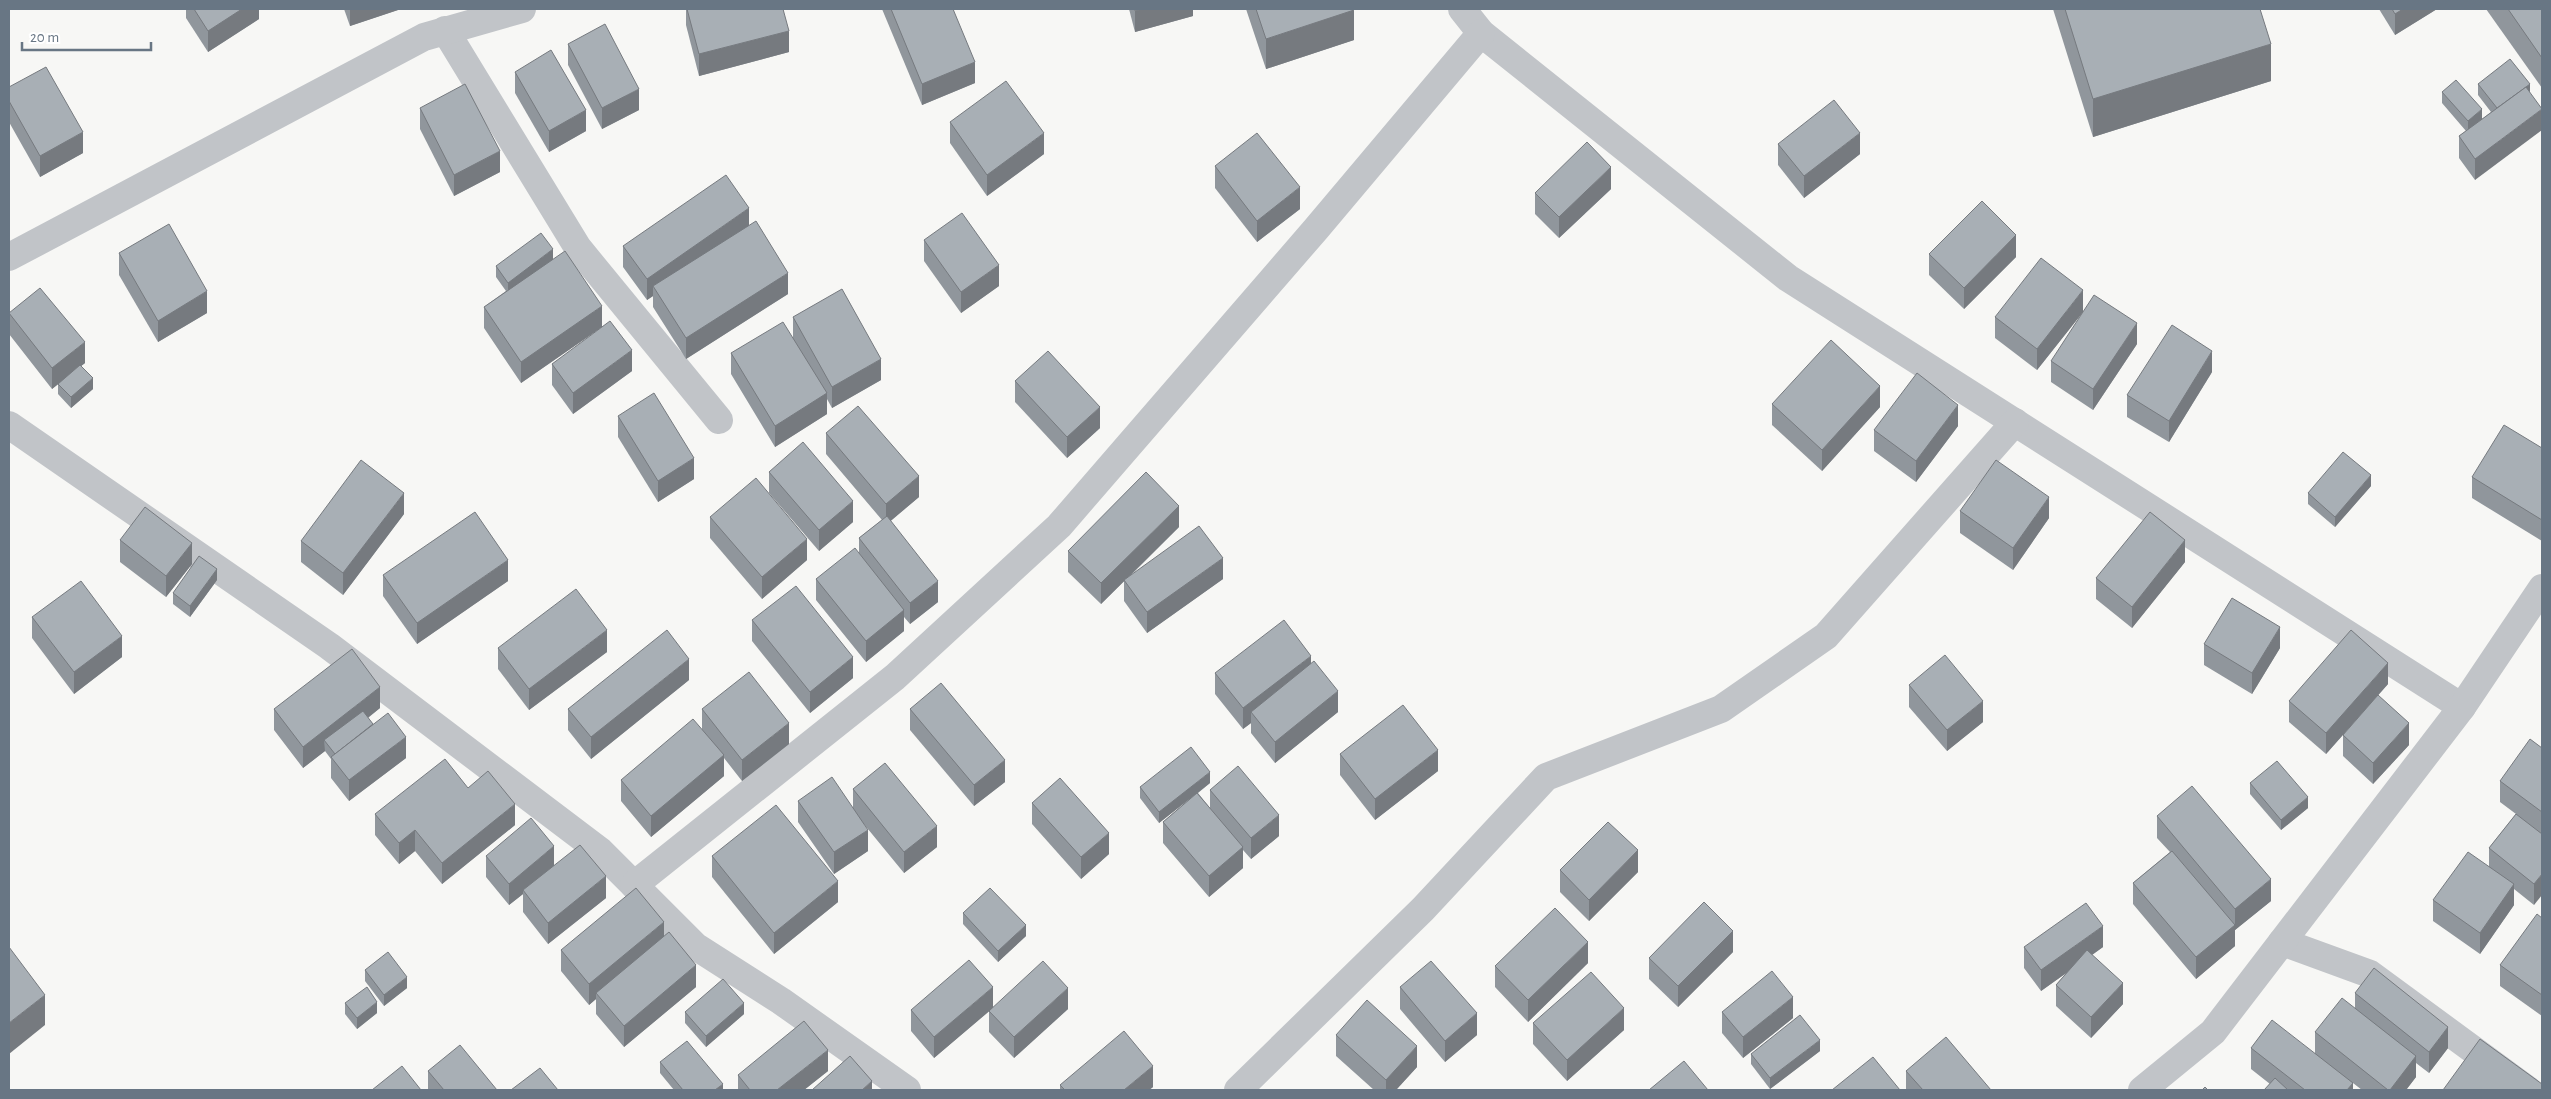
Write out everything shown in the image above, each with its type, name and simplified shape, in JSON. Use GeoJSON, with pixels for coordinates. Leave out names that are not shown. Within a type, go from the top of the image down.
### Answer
{"type":"FeatureCollection","features":[{"type":"Feature","properties":{"kind":"street"},"geometry":{"type":"LineString","coordinates":[[9,257],[424,37],[522,9]]}},
{"type":"Feature","properties":{"kind":"street"},"geometry":{"type":"LineString","coordinates":[[1462,9],[1481,33],[1788,278],[2462,707]]}},
{"type":"Feature","properties":{"kind":"street"},"geometry":{"type":"LineString","coordinates":[[445,30],[578,248],[719,420]]}},
{"type":"Feature","properties":{"kind":"street"},"geometry":{"type":"LineString","coordinates":[[634,885],[895,677],[1059,526],[1316,229],[1481,33]]}},
{"type":"Feature","properties":{"kind":"street"},"geometry":{"type":"LineString","coordinates":[[1238,1090],[1423,909],[1546,777],[1721,709],[1826,636],[2015,422]]}},
{"type":"Feature","properties":{"kind":"street"},"geometry":{"type":"LineString","coordinates":[[9,425],[330,646],[600,851],[695,946],[781,1001],[907,1090]]}},
{"type":"Feature","properties":{"kind":"street"},"geometry":{"type":"LineString","coordinates":[[2142,1090],[2213,1032],[2462,707],[2542,588]]}},
{"type":"Feature","properties":{"kind":"street"},"geometry":{"type":"LineString","coordinates":[[2282,942],[2370,974],[2528,1090]]}},
{"type":"Feature","properties":{"kind":"street"},"geometry":{"type":"LineString","coordinates":[[840,1077],[861,1057]]}},
{"type":"Feature","properties":{"kind":"building"},"geometry":{"type":"Polygon","coordinates":[[[194,9],[242,9],[208,31],[194,9]]]}},
{"type":"Feature","properties":{"kind":"building"},"geometry":{"type":"Polygon","coordinates":[[[687,9],[783,9],[789,31],[699,54],[687,9]]]}},
{"type":"Feature","properties":{"kind":"building"},"geometry":{"type":"Polygon","coordinates":[[[891,9],[953,9],[975,62],[922,84],[891,9]]]}},
{"type":"Feature","properties":{"kind":"building"},"geometry":{"type":"Polygon","coordinates":[[[1256,9],[1353,9],[1354,10],[1266,39],[1256,9]]]}},
{"type":"Feature","properties":{"kind":"building"},"geometry":{"type":"Polygon","coordinates":[[[2065,9],[2260,9],[2271,44],[2093,99],[2065,9]]]}},
{"type":"Feature","properties":{"kind":"building"},"geometry":{"type":"Polygon","coordinates":[[[2392,9],[2403,9],[2395,14],[2392,9]]]}},
{"type":"Feature","properties":{"kind":"building"},"geometry":{"type":"Polygon","coordinates":[[[2508,9],[2542,9],[2542,58],[2508,9]]]}},
{"type":"Feature","properties":{"kind":"building"},"geometry":{"type":"Polygon","coordinates":[[[605,24],[639,89],[602,108],[568,44],[605,24]]]}},
{"type":"Feature","properties":{"kind":"building"},"geometry":{"type":"Polygon","coordinates":[[[551,50],[586,110],[549,131],[515,72],[551,50]]]}},
{"type":"Feature","properties":{"kind":"building"},"geometry":{"type":"Polygon","coordinates":[[[2510,59],[2530,84],[2497,108],[2478,84],[2510,59]]]}},
{"type":"Feature","properties":{"kind":"building"},"geometry":{"type":"Polygon","coordinates":[[[46,67],[83,132],[40,156],[9,101],[9,87],[46,67]]]}},
{"type":"Feature","properties":{"kind":"building"},"geometry":{"type":"Polygon","coordinates":[[[2456,80],[2482,109],[2468,121],[2442,92],[2456,80]]]}},
{"type":"Feature","properties":{"kind":"building"},"geometry":{"type":"Polygon","coordinates":[[[1006,81],[1044,133],[987,175],[950,122],[1006,81]]]}},
{"type":"Feature","properties":{"kind":"building"},"geometry":{"type":"Polygon","coordinates":[[[465,84],[500,151],[454,175],[420,108],[465,84]]]}},
{"type":"Feature","properties":{"kind":"building"},"geometry":{"type":"Polygon","coordinates":[[[2526,87],[2542,109],[2475,159],[2459,136],[2526,87]]]}},
{"type":"Feature","properties":{"kind":"building"},"geometry":{"type":"Polygon","coordinates":[[[1834,100],[1860,133],[1804,176],[1778,144],[1834,100]]]}},
{"type":"Feature","properties":{"kind":"building"},"geometry":{"type":"Polygon","coordinates":[[[1257,133],[1300,187],[1257,221],[1215,166],[1257,133]]]}},
{"type":"Feature","properties":{"kind":"building"},"geometry":{"type":"Polygon","coordinates":[[[1587,142],[1611,167],[1559,217],[1535,193],[1587,142]]]}},
{"type":"Feature","properties":{"kind":"building"},"geometry":{"type":"Polygon","coordinates":[[[726,175],[749,208],[647,279],[623,246],[726,175]]]}},
{"type":"Feature","properties":{"kind":"building"},"geometry":{"type":"Polygon","coordinates":[[[1982,201],[2016,235],[1964,288],[1929,254],[1982,201]]]}},
{"type":"Feature","properties":{"kind":"building"},"geometry":{"type":"Polygon","coordinates":[[[962,213],[999,265],[961,292],[924,240],[962,213]]]}},
{"type":"Feature","properties":{"kind":"building"},"geometry":{"type":"Polygon","coordinates":[[[756,221],[788,273],[686,338],[653,286],[756,221]]]}},
{"type":"Feature","properties":{"kind":"building"},"geometry":{"type":"Polygon","coordinates":[[[169,224],[207,291],[158,321],[119,253],[169,224]]]}},
{"type":"Feature","properties":{"kind":"building"},"geometry":{"type":"Polygon","coordinates":[[[541,233],[553,249],[508,283],[496,266],[541,233]]]}},
{"type":"Feature","properties":{"kind":"building"},"geometry":{"type":"Polygon","coordinates":[[[565,251],[602,306],[521,362],[484,307],[565,251]]]}},
{"type":"Feature","properties":{"kind":"building"},"geometry":{"type":"Polygon","coordinates":[[[2041,258],[2083,290],[2037,349],[1995,317],[2041,258]]]}},
{"type":"Feature","properties":{"kind":"building"},"geometry":{"type":"Polygon","coordinates":[[[40,288],[85,342],[52,368],[9,313],[40,288]]]}},
{"type":"Feature","properties":{"kind":"building"},"geometry":{"type":"Polygon","coordinates":[[[842,289],[881,359],[832,387],[793,317],[842,289]]]}},
{"type":"Feature","properties":{"kind":"building"},"geometry":{"type":"Polygon","coordinates":[[[2094,295],[2137,323],[2093,389],[2051,361],[2094,295]]]}},
{"type":"Feature","properties":{"kind":"building"},"geometry":{"type":"Polygon","coordinates":[[[610,321],[632,350],[573,393],[552,364],[610,321]]]}},
{"type":"Feature","properties":{"kind":"building"},"geometry":{"type":"Polygon","coordinates":[[[783,322],[827,393],[775,426],[731,353],[783,322]]]}},
{"type":"Feature","properties":{"kind":"building"},"geometry":{"type":"Polygon","coordinates":[[[2172,325],[2212,351],[2169,421],[2127,395],[2172,325]]]}},
{"type":"Feature","properties":{"kind":"building"},"geometry":{"type":"Polygon","coordinates":[[[1831,340],[1880,386],[1822,450],[1772,404],[1831,340]]]}},
{"type":"Feature","properties":{"kind":"building"},"geometry":{"type":"Polygon","coordinates":[[[1048,351],[1100,407],[1067,437],[1015,381],[1048,351]]]}},
{"type":"Feature","properties":{"kind":"building"},"geometry":{"type":"Polygon","coordinates":[[[80,365],[93,378],[71,397],[58,384],[80,365]]]}},
{"type":"Feature","properties":{"kind":"building"},"geometry":{"type":"Polygon","coordinates":[[[1917,373],[1958,405],[1916,461],[1874,430],[1917,373]]]}},
{"type":"Feature","properties":{"kind":"building"},"geometry":{"type":"Polygon","coordinates":[[[654,393],[694,458],[658,481],[618,416],[654,393]]]}},
{"type":"Feature","properties":{"kind":"building"},"geometry":{"type":"Polygon","coordinates":[[[858,406],[919,476],[886,504],[826,433],[858,406]]]}},
{"type":"Feature","properties":{"kind":"building"},"geometry":{"type":"Polygon","coordinates":[[[2504,425],[2542,448],[2542,520],[2472,477],[2504,425]]]}},
{"type":"Feature","properties":{"kind":"building"},"geometry":{"type":"Polygon","coordinates":[[[803,442],[853,501],[819,530],[769,472],[803,442]]]}},
{"type":"Feature","properties":{"kind":"building"},"geometry":{"type":"Polygon","coordinates":[[[2343,452],[2371,475],[2335,517],[2308,493],[2343,452]]]}},
{"type":"Feature","properties":{"kind":"building"},"geometry":{"type":"Polygon","coordinates":[[[361,460],[404,493],[343,573],[301,541],[361,460]]]}},
{"type":"Feature","properties":{"kind":"building"},"geometry":{"type":"Polygon","coordinates":[[[1996,460],[2049,497],[2013,548],[1960,511],[1996,460]]]}},
{"type":"Feature","properties":{"kind":"building"},"geometry":{"type":"Polygon","coordinates":[[[1146,472],[1179,506],[1101,583],[1068,551],[1146,472]]]}},
{"type":"Feature","properties":{"kind":"building"},"geometry":{"type":"Polygon","coordinates":[[[756,478],[807,539],[762,577],[710,517],[756,478]]]}},
{"type":"Feature","properties":{"kind":"building"},"geometry":{"type":"Polygon","coordinates":[[[145,507],[192,543],[166,576],[120,540],[145,507]]]}},
{"type":"Feature","properties":{"kind":"building"},"geometry":{"type":"Polygon","coordinates":[[[475,512],[508,560],[417,623],[383,575],[475,512]]]}},
{"type":"Feature","properties":{"kind":"building"},"geometry":{"type":"Polygon","coordinates":[[[2150,512],[2185,540],[2132,607],[2096,578],[2150,512]]]}},
{"type":"Feature","properties":{"kind":"building"},"geometry":{"type":"Polygon","coordinates":[[[887,516],[938,581],[910,603],[859,538],[887,516]]]}},
{"type":"Feature","properties":{"kind":"building"},"geometry":{"type":"Polygon","coordinates":[[[1199,526],[1223,558],[1147,612],[1124,580],[1199,526]]]}},
{"type":"Feature","properties":{"kind":"building"},"geometry":{"type":"Polygon","coordinates":[[[855,548],[904,610],[866,641],[816,579],[855,548]]]}},
{"type":"Feature","properties":{"kind":"building"},"geometry":{"type":"Polygon","coordinates":[[[199,556],[217,569],[190,606],[173,593],[199,556]]]}},
{"type":"Feature","properties":{"kind":"building"},"geometry":{"type":"Polygon","coordinates":[[[81,581],[122,636],[74,672],[32,617],[81,581]]]}},
{"type":"Feature","properties":{"kind":"building"},"geometry":{"type":"Polygon","coordinates":[[[796,586],[853,657],[810,692],[752,620],[796,586]]]}},
{"type":"Feature","properties":{"kind":"building"},"geometry":{"type":"Polygon","coordinates":[[[576,589],[607,630],[529,689],[498,648],[576,589]]]}},
{"type":"Feature","properties":{"kind":"building"},"geometry":{"type":"Polygon","coordinates":[[[2232,598],[2280,627],[2252,673],[2204,644],[2232,598]]]}},
{"type":"Feature","properties":{"kind":"building"},"geometry":{"type":"Polygon","coordinates":[[[1284,620],[1311,656],[1243,708],[1215,673],[1284,620]]]}},
{"type":"Feature","properties":{"kind":"building"},"geometry":{"type":"Polygon","coordinates":[[[667,630],[689,659],[591,737],[568,709],[667,630]]]}},
{"type":"Feature","properties":{"kind":"building"},"geometry":{"type":"Polygon","coordinates":[[[2351,630],[2388,663],[2326,733],[2289,701],[2351,630]]]}},
{"type":"Feature","properties":{"kind":"building"},"geometry":{"type":"Polygon","coordinates":[[[352,649],[380,687],[303,747],[274,709],[352,649]]]}},
{"type":"Feature","properties":{"kind":"building"},"geometry":{"type":"Polygon","coordinates":[[[1945,655],[1983,701],[1947,730],[1909,685],[1945,655]]]}},
{"type":"Feature","properties":{"kind":"building"},"geometry":{"type":"Polygon","coordinates":[[[1314,661],[1338,691],[1275,742],[1251,712],[1314,661]]]}},
{"type":"Feature","properties":{"kind":"building"},"geometry":{"type":"Polygon","coordinates":[[[749,672],[789,723],[742,760],[702,709],[749,672]]]}},
{"type":"Feature","properties":{"kind":"building"},"geometry":{"type":"Polygon","coordinates":[[[941,683],[1005,760],[974,785],[910,709],[941,683]]]}},
{"type":"Feature","properties":{"kind":"building"},"geometry":{"type":"Polygon","coordinates":[[[2378,695],[2409,723],[2373,763],[2343,735],[2378,695]]]}},
{"type":"Feature","properties":{"kind":"building"},"geometry":{"type":"Polygon","coordinates":[[[1403,705],[1438,750],[1375,799],[1340,754],[1403,705]]]}},
{"type":"Feature","properties":{"kind":"building"},"geometry":{"type":"Polygon","coordinates":[[[363,711],[373,724],[335,754],[324,740],[363,711]]]}},
{"type":"Feature","properties":{"kind":"building"},"geometry":{"type":"Polygon","coordinates":[[[388,713],[406,737],[349,780],[331,757],[388,713]]]}},
{"type":"Feature","properties":{"kind":"building"},"geometry":{"type":"Polygon","coordinates":[[[693,719],[724,755],[651,816],[621,780],[693,719]]]}},
{"type":"Feature","properties":{"kind":"building"},"geometry":{"type":"Polygon","coordinates":[[[2530,739],[2542,748],[2542,812],[2500,781],[2530,739]]]}},
{"type":"Feature","properties":{"kind":"building"},"geometry":{"type":"Polygon","coordinates":[[[1191,747],[1210,772],[1159,812],[1140,787],[1191,747]]]}},
{"type":"Feature","properties":{"kind":"building"},"geometry":{"type":"Polygon","coordinates":[[[445,759],[468,788],[488,771],[515,804],[442,863],[415,830],[399,843],[375,814],[445,759]]]}},
{"type":"Feature","properties":{"kind":"building"},"geometry":{"type":"Polygon","coordinates":[[[2277,761],[2308,797],[2281,820],[2250,783],[2277,761]]]}},
{"type":"Feature","properties":{"kind":"building"},"geometry":{"type":"Polygon","coordinates":[[[885,763],[937,826],[904,852],[853,789],[885,763]]]}},
{"type":"Feature","properties":{"kind":"building"},"geometry":{"type":"Polygon","coordinates":[[[1238,766],[1279,815],[1251,838],[1210,790],[1238,766]]]}},
{"type":"Feature","properties":{"kind":"building"},"geometry":{"type":"Polygon","coordinates":[[[832,777],[868,830],[834,852],[798,801],[832,777]]]}},
{"type":"Feature","properties":{"kind":"building"},"geometry":{"type":"Polygon","coordinates":[[[1060,778],[1109,833],[1081,857],[1032,803],[1060,778]]]}},
{"type":"Feature","properties":{"kind":"building"},"geometry":{"type":"Polygon","coordinates":[[[2192,786],[2271,879],[2235,909],[2157,816],[2192,786]]]}},
{"type":"Feature","properties":{"kind":"building"},"geometry":{"type":"Polygon","coordinates":[[[1197,793],[1243,847],[1209,876],[1163,822],[1197,793]]]}},
{"type":"Feature","properties":{"kind":"building"},"geometry":{"type":"Polygon","coordinates":[[[776,805],[838,881],[774,933],[712,856],[776,805]]]}},
{"type":"Feature","properties":{"kind":"building"},"geometry":{"type":"Polygon","coordinates":[[[2516,814],[2542,834],[2542,874],[2534,884],[2489,848],[2516,814]]]}},
{"type":"Feature","properties":{"kind":"building"},"geometry":{"type":"Polygon","coordinates":[[[531,818],[554,846],[509,884],[486,856],[531,818]]]}},
{"type":"Feature","properties":{"kind":"building"},"geometry":{"type":"Polygon","coordinates":[[[1608,822],[1638,850],[1589,900],[1560,870],[1608,822]]]}},
{"type":"Feature","properties":{"kind":"building"},"geometry":{"type":"Polygon","coordinates":[[[580,845],[606,876],[548,923],[523,890],[580,845]]]}},
{"type":"Feature","properties":{"kind":"building"},"geometry":{"type":"Polygon","coordinates":[[[2172,851],[2235,925],[2196,957],[2133,883],[2172,851]]]}},
{"type":"Feature","properties":{"kind":"building"},"geometry":{"type":"Polygon","coordinates":[[[2468,852],[2514,884],[2480,933],[2433,900],[2468,852]]]}},
{"type":"Feature","properties":{"kind":"building"},"geometry":{"type":"Polygon","coordinates":[[[636,888],[664,922],[589,984],[561,950],[636,888]]]}},
{"type":"Feature","properties":{"kind":"building"},"geometry":{"type":"Polygon","coordinates":[[[990,888],[1026,925],[998,951],[963,913],[990,888]]]}},
{"type":"Feature","properties":{"kind":"building"},"geometry":{"type":"Polygon","coordinates":[[[1704,902],[1733,931],[1678,986],[1649,958],[1704,902]]]}},
{"type":"Feature","properties":{"kind":"building"},"geometry":{"type":"Polygon","coordinates":[[[2086,903],[2103,926],[2041,970],[2024,947],[2086,903]]]}},
{"type":"Feature","properties":{"kind":"building"},"geometry":{"type":"Polygon","coordinates":[[[1555,908],[1588,942],[1528,1000],[1495,966],[1555,908]]]}},
{"type":"Feature","properties":{"kind":"building"},"geometry":{"type":"Polygon","coordinates":[[[2537,914],[2542,918],[2542,995],[2500,965],[2537,914]]]}},
{"type":"Feature","properties":{"kind":"building"},"geometry":{"type":"Polygon","coordinates":[[[669,932],[696,965],[624,1026],[596,993],[669,932]]]}},
{"type":"Feature","properties":{"kind":"building"},"geometry":{"type":"Polygon","coordinates":[[[9,947],[45,995],[9,1023],[9,947]]]}},
{"type":"Feature","properties":{"kind":"building"},"geometry":{"type":"Polygon","coordinates":[[[2087,950],[2123,983],[2091,1017],[2056,985],[2087,950]]]}},
{"type":"Feature","properties":{"kind":"building"},"geometry":{"type":"Polygon","coordinates":[[[388,952],[407,977],[384,995],[365,970],[388,952]]]}},
{"type":"Feature","properties":{"kind":"building"},"geometry":{"type":"Polygon","coordinates":[[[969,960],[993,987],[934,1037],[911,1010],[969,960]]]}},
{"type":"Feature","properties":{"kind":"building"},"geometry":{"type":"Polygon","coordinates":[[[1043,961],[1068,988],[1014,1037],[989,1011],[1043,961]]]}},
{"type":"Feature","properties":{"kind":"building"},"geometry":{"type":"Polygon","coordinates":[[[1431,961],[1477,1013],[1445,1041],[1400,987],[1431,961]]]}},
{"type":"Feature","properties":{"kind":"building"},"geometry":{"type":"Polygon","coordinates":[[[2374,968],[2448,1027],[2429,1052],[2355,993],[2374,968]]]}},
{"type":"Feature","properties":{"kind":"building"},"geometry":{"type":"Polygon","coordinates":[[[1772,971],[1793,997],[1743,1037],[1722,1012],[1772,971]]]}},
{"type":"Feature","properties":{"kind":"building"},"geometry":{"type":"Polygon","coordinates":[[[1591,972],[1624,1008],[1567,1060],[1533,1023],[1591,972]]]}},
{"type":"Feature","properties":{"kind":"building"},"geometry":{"type":"Polygon","coordinates":[[[723,979],[744,1003],[706,1036],[685,1012],[723,979]]]}},
{"type":"Feature","properties":{"kind":"building"},"geometry":{"type":"Polygon","coordinates":[[[367,987],[377,1002],[357,1018],[345,1003],[367,987]]]}},
{"type":"Feature","properties":{"kind":"building"},"geometry":{"type":"Polygon","coordinates":[[[2342,998],[2416,1056],[2390,1090],[2315,1032],[2342,998]]]}},
{"type":"Feature","properties":{"kind":"building"},"geometry":{"type":"Polygon","coordinates":[[[1367,1000],[1417,1046],[1386,1080],[1336,1035],[1367,1000]]]}},
{"type":"Feature","properties":{"kind":"building"},"geometry":{"type":"Polygon","coordinates":[[[1800,1015],[1820,1040],[1770,1078],[1751,1054],[1800,1015]]]}},
{"type":"Feature","properties":{"kind":"building"},"geometry":{"type":"Polygon","coordinates":[[[2272,1020],[2353,1083],[2347,1090],[2305,1090],[2251,1048],[2272,1020]]]}},
{"type":"Feature","properties":{"kind":"building"},"geometry":{"type":"Polygon","coordinates":[[[804,1021],[828,1050],[777,1090],[750,1090],[738,1075],[804,1021]]]}},
{"type":"Feature","properties":{"kind":"building"},"geometry":{"type":"Polygon","coordinates":[[[1124,1031],[1153,1066],[1124,1090],[1065,1090],[1060,1085],[1124,1031]]]}},
{"type":"Feature","properties":{"kind":"building"},"geometry":{"type":"Polygon","coordinates":[[[1946,1037],[1991,1090],[1923,1090],[1906,1071],[1946,1037]]]}},
{"type":"Feature","properties":{"kind":"building"},"geometry":{"type":"Polygon","coordinates":[[[2480,1039],[2542,1084],[2542,1090],[2443,1090],[2480,1039]]]}},
{"type":"Feature","properties":{"kind":"building"},"geometry":{"type":"Polygon","coordinates":[[[687,1041],[723,1084],[715,1090],[683,1090],[660,1062],[687,1041]]]}},
{"type":"Feature","properties":{"kind":"building"},"geometry":{"type":"Polygon","coordinates":[[[460,1045],[497,1090],[444,1090],[428,1071],[460,1045]]]}},
{"type":"Feature","properties":{"kind":"building"},"geometry":{"type":"Polygon","coordinates":[[[850,1056],[872,1081],[862,1090],[812,1090],[850,1056]]]}},
{"type":"Feature","properties":{"kind":"building"},"geometry":{"type":"Polygon","coordinates":[[[1873,1057],[1900,1090],[1832,1090],[1873,1057]]]}},
{"type":"Feature","properties":{"kind":"building"},"geometry":{"type":"Polygon","coordinates":[[[1684,1061],[1708,1090],[1649,1090],[1684,1061]]]}},
{"type":"Feature","properties":{"kind":"building"},"geometry":{"type":"Polygon","coordinates":[[[402,1066],[421,1090],[372,1090],[402,1066]]]}},
{"type":"Feature","properties":{"kind":"building"},"geometry":{"type":"Polygon","coordinates":[[[540,1068],[558,1090],[511,1090],[540,1068]]]}},
{"type":"Feature","properties":{"kind":"building"},"geometry":{"type":"Polygon","coordinates":[[[2275,1078],[2288,1090],[2264,1090],[2275,1078]]]}}]}
